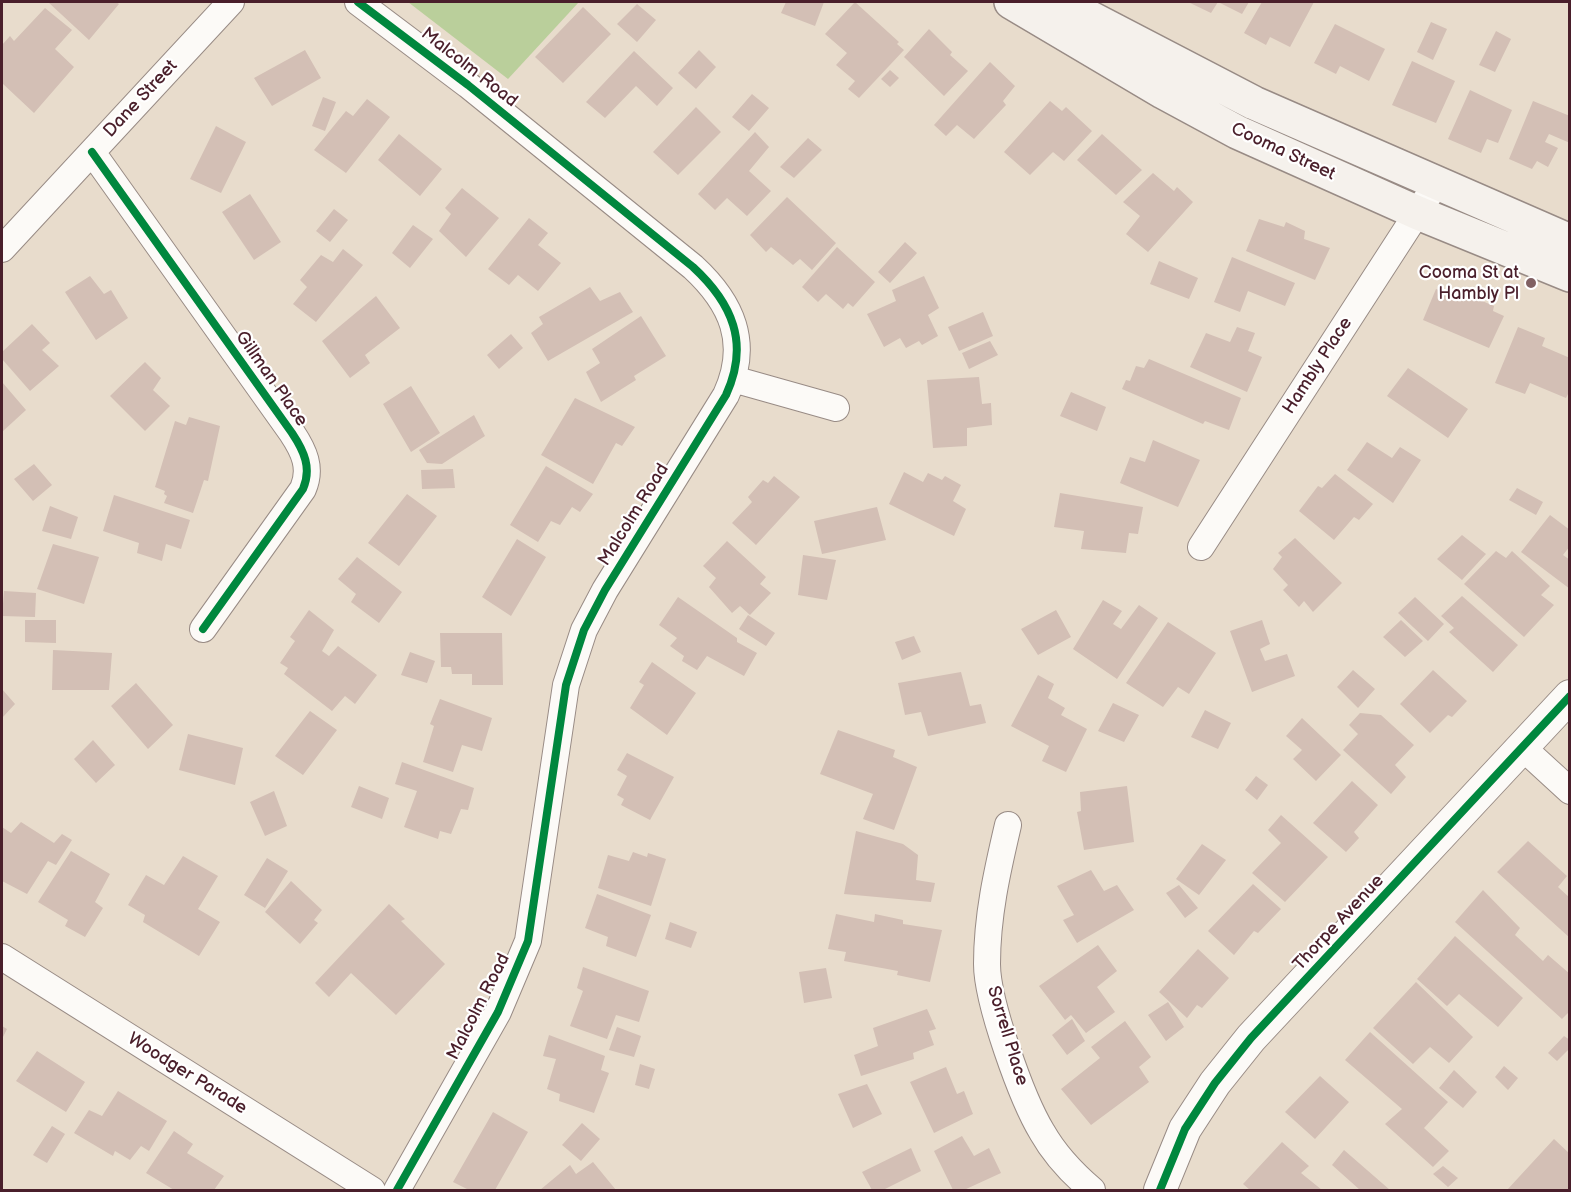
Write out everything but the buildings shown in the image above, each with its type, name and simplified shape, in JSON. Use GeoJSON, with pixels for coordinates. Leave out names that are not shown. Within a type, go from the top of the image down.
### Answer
{"type":"FeatureCollection","features":[{"type":"Feature","properties":{"kind":"main road","name":"Cooma Street"},"geometry":{"type":"LineString","coordinates":[[1011,2],[1153,87],[1237,132],[1418,213],[1569,275]]}},
{"type":"Feature","properties":{"kind":"main road","name":"Cooma Street"},"geometry":{"type":"LineString","coordinates":[[1060,2],[1254,103],[1569,241]]}},
{"type":"Feature","properties":{"kind":"street","name":"Dane Street"},"geometry":{"type":"LineString","coordinates":[[2,249],[231,2]]}},
{"type":"Feature","properties":{"kind":"street","name":"Malcolm Road"},"geometry":{"type":"LineString","coordinates":[[358,2],[468,85],[711,284],[725,303],[732,322],[737,352],[733,379],[719,406],[605,590],[581,638],[566,685],[528,941],[498,1012],[397,1191]]}},
{"type":"Feature","properties":{"kind":"street","name":"Gillman Place"},"geometry":{"type":"LineString","coordinates":[[92,152],[292,433],[306,461],[307,474],[303,489],[203,629]]}},
{"type":"Feature","properties":{"kind":"street","name":"Hambly Place"},"geometry":{"type":"LineString","coordinates":[[1201,547],[1436,184]]}},
{"type":"Feature","properties":{"kind":"street"},"geometry":{"type":"LineString","coordinates":[[733,379],[836,408]]}},
{"type":"Feature","properties":{"kind":"street","name":"Thorpe Avenue"},"geometry":{"type":"LineString","coordinates":[[1160,1191],[1185,1129],[1215,1083],[1251,1038],[1569,696]]}},
{"type":"Feature","properties":{"kind":"street"},"geometry":{"type":"LineString","coordinates":[[1522,747],[1569,791]]}},
{"type":"Feature","properties":{"kind":"street","name":"Sorrell Place"},"geometry":{"type":"LineString","coordinates":[[1008,825],[990,904],[987,967],[1000,1027],[1041,1131],[1068,1169],[1092,1191]]}},
{"type":"Feature","properties":{"kind":"street","name":"Woodger Parade"},"geometry":{"type":"LineString","coordinates":[[2,957],[372,1191]]}},
{"type":"Feature","properties":{"kind":"green space"},"geometry":{"type":"Polygon","coordinates":[[[408,2],[579,2],[508,79],[408,2]]]}},
{"type":"Feature","properties":{"kind":"cycle path"},"geometry":{"type":"LineString","coordinates":[[358,2],[468,85],[693,267],[707,281],[727,310],[736,341],[733,376],[726,395],[605,590],[584,630],[566,685],[528,941],[498,1012],[397,1190]]}},
{"type":"Feature","properties":{"kind":"cycle path"},"geometry":{"type":"LineString","coordinates":[[92,152],[292,433],[300,446],[307,467],[303,489],[203,629]]}},
{"type":"Feature","properties":{"kind":"cycle path"},"geometry":{"type":"LineString","coordinates":[[1160,1190],[1185,1129],[1215,1083],[1251,1038],[1570,696]]}},
{"type":"Feature","properties":{"kind":"place","name":"Cooma St at Hambly Pl"},"geometry":{"type":"Point","coordinates":[1531,283]}}]}
